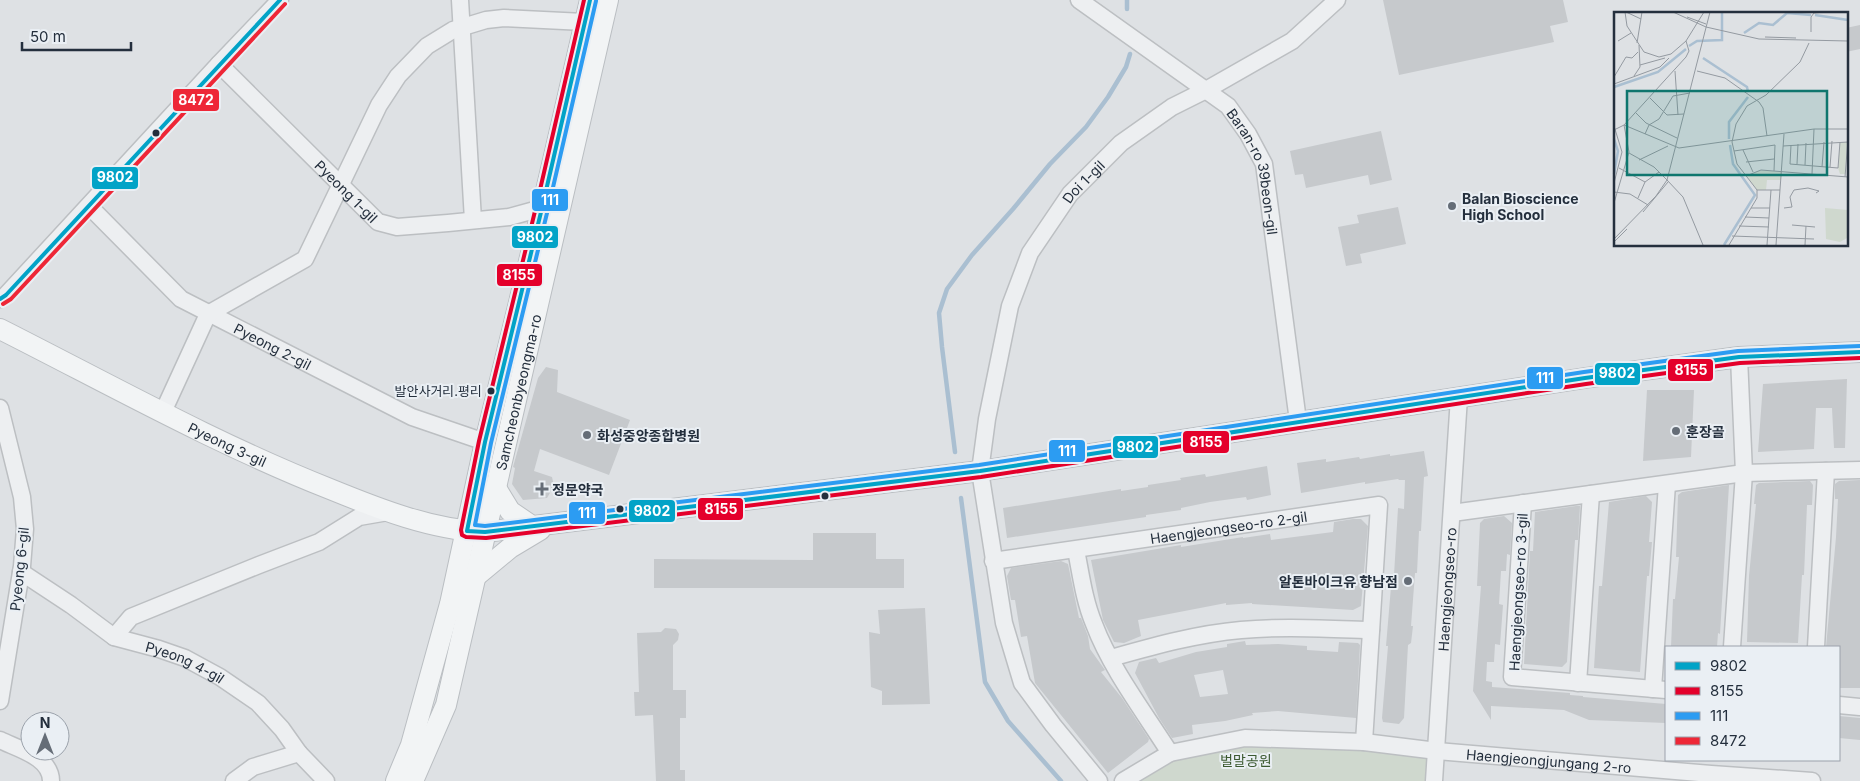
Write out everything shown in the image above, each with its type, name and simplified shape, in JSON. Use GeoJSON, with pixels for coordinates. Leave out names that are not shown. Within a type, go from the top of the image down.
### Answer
{"type":"FeatureCollection","features":[{"type":"Feature","properties":{"kind":"main road","name":"Samcheonbyeongma-ro"},"geometry":{"type":"LineString","coordinates":[[414,781],[446,705],[475,577],[476,532],[484,442],[542,208],[590,0]]}},
{"type":"Feature","properties":{"kind":"main road","name":"Samcheonbyeongma-ro"},"geometry":{"type":"LineString","coordinates":[[396,781],[411,745],[422,711],[450,604],[476,532],[496,488],[608,0]]}},
{"type":"Feature","properties":{"kind":"main road","name":"Pyeong 3-gil"},"geometry":{"type":"LineString","coordinates":[[0,329],[278,468],[388,512],[476,532]]}},
{"type":"Feature","properties":{"kind":"main road"},"geometry":{"type":"LineString","coordinates":[[476,532],[980,471],[1298,421],[1739,357],[1860,352]]}},
{"type":"Feature","properties":{"kind":"main road"},"geometry":{"type":"LineString","coordinates":[[496,488],[510,511],[541,525]]}},
{"type":"Feature","properties":{"kind":"main road"},"geometry":{"type":"LineString","coordinates":[[475,577],[541,525]]}},
{"type":"Feature","properties":{"kind":"street"},"geometry":{"type":"LineString","coordinates":[[0,299],[6,295],[280,0]]}},
{"type":"Feature","properties":{"kind":"street"},"geometry":{"type":"LineString","coordinates":[[460,0],[473,220]]}},
{"type":"Feature","properties":{"kind":"street","name":"Baran-ro 39beon-gil"},"geometry":{"type":"LineString","coordinates":[[1080,0],[1228,106],[1248,134],[1264,164],[1298,421]]}},
{"type":"Feature","properties":{"kind":"street","name":"Doi 1-gil"},"geometry":{"type":"LineString","coordinates":[[980,471],[987,419],[1010,306],[1030,252],[1070,194],[1121,143],[1172,107],[1292,41],[1337,0]]}},
{"type":"Feature","properties":{"kind":"street"},"geometry":{"type":"LineString","coordinates":[[163,412],[208,314],[305,259],[379,105],[398,76],[427,46],[453,30],[486,20],[504,18],[584,22]]}},
{"type":"Feature","properties":{"kind":"street","name":"Pyeong 1-gil"},"geometry":{"type":"LineString","coordinates":[[219,64],[378,222],[397,227],[509,217],[542,208]]}},
{"type":"Feature","properties":{"kind":"street","name":"Pyeong 2-gil"},"geometry":{"type":"LineString","coordinates":[[89,206],[181,299],[412,418],[484,442]]}},
{"type":"Feature","properties":{"kind":"street"},"geometry":{"type":"LineString","coordinates":[[1732,646],[1744,473],[1739,357]]}},
{"type":"Feature","properties":{"kind":"street","name":"Haengjeongseo-ro"},"geometry":{"type":"LineString","coordinates":[[1434,781],[1459,397]]}},
{"type":"Feature","properties":{"kind":"street","name":"Pyeong 6-gil"},"geometry":{"type":"LineString","coordinates":[[0,408],[22,497],[25,529],[21,572],[0,702]]}},
{"type":"Feature","properties":{"kind":"street","name":"Haengjeongseo-ro 3-gil"},"geometry":{"type":"LineString","coordinates":[[1452,513],[1744,473],[1860,470]]}},
{"type":"Feature","properties":{"kind":"street"},"geometry":{"type":"LineString","coordinates":[[980,471],[1004,624],[1022,683],[1053,725],[1099,781]]}},
{"type":"Feature","properties":{"kind":"street"},"geometry":{"type":"LineString","coordinates":[[1816,646],[1826,471]]}},
{"type":"Feature","properties":{"kind":"street","name":"Haengjeongseo-ro 3-gil"},"geometry":{"type":"LineString","coordinates":[[1523,503],[1512,677],[1660,689],[1668,484]]}},
{"type":"Feature","properties":{"kind":"street"},"geometry":{"type":"LineString","coordinates":[[1578,683],[1591,494]]}},
{"type":"Feature","properties":{"kind":"street","name":"Haengjeongseo-ro 2-gil"},"geometry":{"type":"LineString","coordinates":[[993,562],[1379,505],[1371,630]]}},
{"type":"Feature","properties":{"kind":"street"},"geometry":{"type":"LineString","coordinates":[[114,637],[131,617],[319,542],[359,518],[388,512]]}},
{"type":"Feature","properties":{"kind":"street"},"geometry":{"type":"LineString","coordinates":[[1076,550],[1086,602],[1094,626],[1110,658],[1170,753]]}},
{"type":"Feature","properties":{"kind":"street","name":"Pyeong 4-gil"},"geometry":{"type":"LineString","coordinates":[[21,572],[71,605],[114,637],[185,658],[220,677],[258,703],[282,729],[299,753],[326,781]]}},
{"type":"Feature","properties":{"kind":"street"},"geometry":{"type":"LineString","coordinates":[[1110,658],[1168,642],[1240,630],[1283,627],[1371,630],[1364,742]]}},
{"type":"Feature","properties":{"kind":"street"},"geometry":{"type":"LineString","coordinates":[[1840,705],[1860,707]]}},
{"type":"Feature","properties":{"kind":"street"},"geometry":{"type":"LineString","coordinates":[[1123,781],[1170,753],[1245,738],[1364,742],[1437,751]]}},
{"type":"Feature","properties":{"kind":"street"},"geometry":{"type":"LineString","coordinates":[[0,740],[45,763],[51,775],[51,781]]}},
{"type":"Feature","properties":{"kind":"street","name":"Haengjeongjungang 2-ro"},"geometry":{"type":"LineString","coordinates":[[1437,751],[1812,781]]}},
{"type":"Feature","properties":{"kind":"street"},"geometry":{"type":"LineString","coordinates":[[234,781],[253,766],[299,753]]}},
{"type":"Feature","properties":{"kind":"green space","name":"벌말공원"},"geometry":{"type":"Polygon","coordinates":[[[1245,738],[1437,751],[1434,781],[1123,781],[1170,753],[1245,738]]]}},
{"type":"Feature","properties":{"kind":"building"},"geometry":{"type":"Polygon","coordinates":[[[1383,0],[1563,0],[1568,22],[1550,26],[1554,42],[1399,75],[1383,0]]]}},
{"type":"Feature","properties":{"kind":"building"},"geometry":{"type":"Polygon","coordinates":[[[1860,25],[1860,49],[1848,52],[1848,28],[1860,25]]]}},
{"type":"Feature","properties":{"kind":"building"},"geometry":{"type":"Polygon","coordinates":[[[1381,131],[1392,180],[1370,185],[1368,175],[1306,188],[1303,174],[1295,175],[1290,151],[1381,131]]]}},
{"type":"Feature","properties":{"kind":"building"},"geometry":{"type":"Polygon","coordinates":[[[1398,207],[1406,244],[1360,254],[1362,263],[1346,266],[1338,227],[1359,223],[1357,215],[1398,207]]]}},
{"type":"Feature","properties":{"kind":"building"},"geometry":{"type":"Polygon","coordinates":[[[546,367],[558,370],[557,392],[630,420],[609,475],[540,449],[534,471],[552,477],[554,486],[547,498],[523,500],[512,484],[515,468],[513,467],[538,378],[546,367]]]}},
{"type":"Feature","properties":{"kind":"building"},"geometry":{"type":"Polygon","coordinates":[[[1847,379],[1845,448],[1834,448],[1832,408],[1816,408],[1814,449],[1758,452],[1763,384],[1847,379]]]}},
{"type":"Feature","properties":{"kind":"building"},"geometry":{"type":"Polygon","coordinates":[[[1647,390],[1694,390],[1691,457],[1643,461],[1647,390]]]}},
{"type":"Feature","properties":{"kind":"building"},"geometry":{"type":"Polygon","coordinates":[[[1424,451],[1428,476],[1424,477],[1421,531],[1419,531],[1417,573],[1415,573],[1411,626],[1413,626],[1411,643],[1408,645],[1404,718],[1399,724],[1383,722],[1382,718],[1398,508],[1404,509],[1405,480],[1398,479],[1365,484],[1365,482],[1301,493],[1297,463],[1326,459],[1326,462],[1359,457],[1360,459],[1424,451]]]}},
{"type":"Feature","properties":{"kind":"building"},"geometry":{"type":"Polygon","coordinates":[[[1267,466],[1271,495],[1247,500],[1246,497],[1210,502],[1181,508],[1181,510],[1146,515],[1146,517],[1007,538],[1003,508],[1121,489],[1121,491],[1148,487],[1148,485],[1181,480],[1180,478],[1205,474],[1206,477],[1267,466]]]}},
{"type":"Feature","properties":{"kind":"building"},"geometry":{"type":"Polygon","coordinates":[[[1860,480],[1860,688],[1840,688],[1840,646],[1826,646],[1836,537],[1838,499],[1835,499],[1835,484],[1839,481],[1860,480]]]}},
{"type":"Feature","properties":{"kind":"building"},"geometry":{"type":"Polygon","coordinates":[[[1810,481],[1813,485],[1812,505],[1807,505],[1804,575],[1802,575],[1798,643],[1747,642],[1749,576],[1756,485],[1759,483],[1810,481]]]}},
{"type":"Feature","properties":{"kind":"building"},"geometry":{"type":"Polygon","coordinates":[[[1729,485],[1720,634],[1718,633],[1717,646],[1671,646],[1673,599],[1675,599],[1679,557],[1676,557],[1678,495],[1682,492],[1729,485]]]}},
{"type":"Feature","properties":{"kind":"building"},"geometry":{"type":"Polygon","coordinates":[[[1646,496],[1652,502],[1649,542],[1652,542],[1649,576],[1647,576],[1640,672],[1594,668],[1599,586],[1602,586],[1609,502],[1646,496]]]}},
{"type":"Feature","properties":{"kind":"building"},"geometry":{"type":"Polygon","coordinates":[[[1580,506],[1578,540],[1575,540],[1567,662],[1562,667],[1524,664],[1530,551],[1533,551],[1535,512],[1580,506]]]}},
{"type":"Feature","properties":{"kind":"building"},"geometry":{"type":"Polygon","coordinates":[[[1504,516],[1512,523],[1510,555],[1507,554],[1506,571],[1501,571],[1499,604],[1503,605],[1500,645],[1495,644],[1494,662],[1487,662],[1486,681],[1492,682],[1492,687],[1570,693],[1570,695],[1583,697],[1665,704],[1665,723],[1589,720],[1564,710],[1491,706],[1491,720],[1473,691],[1481,586],[1477,586],[1480,523],[1484,519],[1504,516]]]}},
{"type":"Feature","properties":{"kind":"building"},"geometry":{"type":"Polygon","coordinates":[[[1361,519],[1368,526],[1361,606],[1353,610],[1252,603],[1226,605],[1226,603],[1138,620],[1141,636],[1124,643],[1114,642],[1103,620],[1091,560],[1243,537],[1270,534],[1271,540],[1333,532],[1334,522],[1361,519]]]}},
{"type":"Feature","properties":{"kind":"building"},"geometry":{"type":"Polygon","coordinates":[[[813,533],[876,533],[876,559],[904,559],[904,588],[654,588],[654,559],[813,560],[813,533]]]}},
{"type":"Feature","properties":{"kind":"building"},"geometry":{"type":"Polygon","coordinates":[[[1061,561],[1068,564],[1079,618],[1081,618],[1088,636],[1090,649],[1105,670],[1101,672],[1122,698],[1149,739],[1148,742],[1108,773],[1035,683],[1027,636],[1021,637],[1015,600],[1011,600],[1007,576],[1011,568],[1061,561]]]}},
{"type":"Feature","properties":{"kind":"building"},"geometry":{"type":"Polygon","coordinates":[[[925,608],[930,704],[882,705],[882,691],[871,687],[869,632],[880,634],[878,610],[925,608]]]}},
{"type":"Feature","properties":{"kind":"building"},"geometry":{"type":"Polygon","coordinates":[[[665,628],[676,629],[679,634],[678,640],[673,645],[673,690],[686,690],[686,718],[680,718],[680,770],[685,770],[685,781],[656,781],[653,715],[635,716],[634,692],[639,692],[637,633],[661,632],[665,628]]]}},
{"type":"Feature","properties":{"kind":"building"},"geometry":{"type":"Polygon","coordinates":[[[1245,641],[1246,645],[1278,644],[1307,646],[1307,650],[1338,652],[1339,642],[1358,643],[1360,645],[1356,718],[1278,711],[1252,713],[1253,715],[1225,721],[1192,725],[1193,734],[1172,738],[1135,673],[1139,662],[1156,658],[1159,663],[1196,652],[1227,647],[1227,644],[1245,641]],[[1223,670],[1194,675],[1200,697],[1228,694],[1223,670]]]}},
{"type":"Feature","properties":{"kind":"building"},"geometry":{"type":"Polygon","coordinates":[[[1840,716],[1860,718],[1860,740],[1840,738],[1840,716]]]}},
{"type":"Feature","properties":{"kind":"waterway"},"geometry":{"type":"LineString","coordinates":[[1127,0],[1127,9]]}},
{"type":"Feature","properties":{"kind":"waterway"},"geometry":{"type":"LineString","coordinates":[[955,452],[939,313],[947,289],[972,255],[1050,164],[1086,127],[1108,97],[1126,67],[1130,54]]}},
{"type":"Feature","properties":{"kind":"waterway"},"geometry":{"type":"LineString","coordinates":[[961,498],[985,682],[1008,721],[1061,781]]}},
{"type":"Feature","properties":{"kind":"transit line","name":"9802"},"geometry":{"type":"LineString","coordinates":[[0,299],[6,295],[280,0]]}},
{"type":"Feature","properties":{"kind":"transit line","name":"8155"},"geometry":{"type":"LineString","coordinates":[[584,0],[479,441],[461,530],[462,535],[466,537],[486,538],[981,477],[1586,384],[1740,363],[1860,358]]}},
{"type":"Feature","properties":{"kind":"transit line","name":"9802"},"geometry":{"type":"LineString","coordinates":[[590,0],[485,442],[467,531],[485,532],[980,471],[1585,378],[1739,357],[1860,352]]}},
{"type":"Feature","properties":{"kind":"transit line","name":"111"},"geometry":{"type":"LineString","coordinates":[[596,1],[491,443],[475,525],[485,526],[979,465],[1584,372],[1738,351],[1860,346]]}},
{"type":"Feature","properties":{"kind":"transit line","name":"8472"},"geometry":{"type":"LineString","coordinates":[[3,304],[11,299],[285,4]]}},
{"type":"Feature","properties":{"kind":"place","name":"Balan Bioscience High School"},"geometry":{"type":"Point","coordinates":[1452,206]}},
{"type":"Feature","properties":{"kind":"place","name":"발안사거리.평리"},"geometry":{"type":"Point","coordinates":[491,391]}},
{"type":"Feature","properties":{"kind":"place","name":"훈장골"},"geometry":{"type":"Point","coordinates":[1676,431]}},
{"type":"Feature","properties":{"kind":"place","name":"화성중앙종합병원"},"geometry":{"type":"Point","coordinates":[587,435]}},
{"type":"Feature","properties":{"kind":"place","name":"정문약국"},"geometry":{"type":"Point","coordinates":[542,489]}},
{"type":"Feature","properties":{"kind":"place","name":"알톤바이크유 향남점"},"geometry":{"type":"Point","coordinates":[1408,581]}}]}
